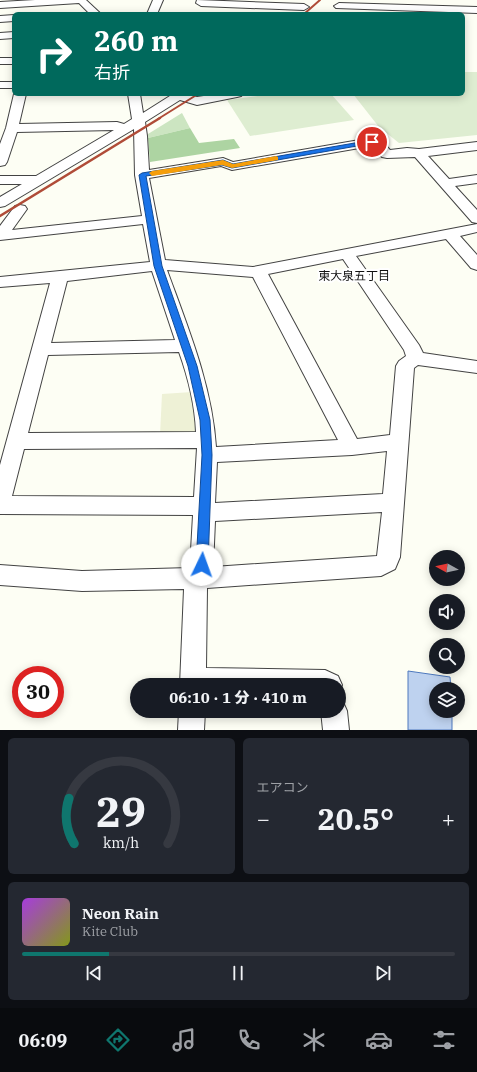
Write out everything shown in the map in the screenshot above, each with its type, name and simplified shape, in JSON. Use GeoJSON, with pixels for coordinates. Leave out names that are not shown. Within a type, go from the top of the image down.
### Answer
{"type":"FeatureCollection","features":[{"type":"Feature","properties":{"kind":"street"},"geometry":{"type":"LineString","coordinates":[[153,12],[158,0]]}},
{"type":"Feature","properties":{"kind":"street"},"geometry":{"type":"LineString","coordinates":[[202,0],[201,3],[203,4],[240,2],[278,10],[304,7]]}},
{"type":"Feature","properties":{"kind":"street"},"geometry":{"type":"LineString","coordinates":[[298,12],[313,0]]}},
{"type":"Feature","properties":{"kind":"street"},"geometry":{"type":"LineString","coordinates":[[473,0],[477,5]]}},
{"type":"Feature","properties":{"kind":"street"},"geometry":{"type":"LineString","coordinates":[[6,3],[85,4],[94,12]]}},
{"type":"Feature","properties":{"kind":"street"},"geometry":{"type":"LineString","coordinates":[[338,7],[403,4],[477,10]]}},
{"type":"Feature","properties":{"kind":"street"},"geometry":{"type":"LineString","coordinates":[[0,19],[12,18]]}},
{"type":"Feature","properties":{"kind":"street"},"geometry":{"type":"LineString","coordinates":[[0,36],[12,35]]}},
{"type":"Feature","properties":{"kind":"street"},"geometry":{"type":"LineString","coordinates":[[0,61],[12,61]]}},
{"type":"Feature","properties":{"kind":"street"},"geometry":{"type":"LineString","coordinates":[[0,85],[12,85]]}},
{"type":"Feature","properties":{"kind":"street"},"geometry":{"type":"LineString","coordinates":[[0,162],[12,128],[20,96]]}},
{"type":"Feature","properties":{"kind":"street"},"geometry":{"type":"LineString","coordinates":[[134,96],[141,136],[142,175],[158,266],[193,366],[205,420],[207,447],[205,509],[198,578],[193,678]]}},
{"type":"Feature","properties":{"kind":"street"},"geometry":{"type":"LineString","coordinates":[[0,203],[178,96]]}},
{"type":"Feature","properties":{"kind":"street"},"geometry":{"type":"LineString","coordinates":[[183,96],[197,101],[226,96]]}},
{"type":"Feature","properties":{"kind":"street"},"geometry":{"type":"LineString","coordinates":[[12,128],[117,126],[125,128]]}},
{"type":"Feature","properties":{"kind":"street"},"geometry":{"type":"LineString","coordinates":[[142,175],[223,162],[232,166],[372,142],[376,143],[387,154],[407,152],[419,153],[477,146]]}},
{"type":"Feature","properties":{"kind":"street"},"geometry":{"type":"LineString","coordinates":[[419,153],[477,220]]}},
{"type":"Feature","properties":{"kind":"street"},"geometry":{"type":"LineString","coordinates":[[446,184],[477,179]]}},
{"type":"Feature","properties":{"kind":"street"},"geometry":{"type":"LineString","coordinates":[[0,180],[38,180]]}},
{"type":"Feature","properties":{"kind":"street"},"geometry":{"type":"LineString","coordinates":[[0,236],[20,209]]}},
{"type":"Feature","properties":{"kind":"street"},"geometry":{"type":"LineString","coordinates":[[0,236],[150,219]]}},
{"type":"Feature","properties":{"kind":"street"},"geometry":{"type":"LineString","coordinates":[[0,282],[165,265],[254,272],[477,228]]}},
{"type":"Feature","properties":{"kind":"street"},"geometry":{"type":"LineString","coordinates":[[450,234],[477,265]]}},
{"type":"Feature","properties":{"kind":"street"},"geometry":{"type":"LineString","coordinates":[[348,254],[413,350],[415,358]]}},
{"type":"Feature","properties":{"kind":"street"},"geometry":{"type":"LineString","coordinates":[[258,271],[352,447]]}},
{"type":"Feature","properties":{"kind":"street"},"geometry":{"type":"LineString","coordinates":[[60,277],[42,349],[10,446],[0,504],[205,509],[394,502]]}},
{"type":"Feature","properties":{"kind":"street"},"geometry":{"type":"LineString","coordinates":[[42,349],[186,346]]}},
{"type":"Feature","properties":{"kind":"street"},"geometry":{"type":"LineString","coordinates":[[0,575],[82,581],[198,578],[381,566],[387,562],[389,557],[405,366],[415,358],[477,367]]}},
{"type":"Feature","properties":{"kind":"street"},"geometry":{"type":"LineString","coordinates":[[10,446],[352,447],[398,442]]}},
{"type":"Feature","properties":{"kind":"street"},"geometry":{"type":"LineString","coordinates":[[191,730],[192,718]]}},
{"type":"Feature","properties":{"kind":"street"},"geometry":{"type":"LineString","coordinates":[[335,718],[336,730]]}},
{"type":"Feature","properties":{"kind":"green space"},"geometry":{"type":"Polygon","coordinates":[[[465,72],[477,72],[477,135],[399,143],[379,127],[355,96],[465,96],[465,72]]]}},
{"type":"Feature","properties":{"kind":"green space"},"geometry":{"type":"Polygon","coordinates":[[[257,96],[333,96],[354,120],[250,136],[227,100],[257,96]]]}},
{"type":"Feature","properties":{"kind":"green space"},"geometry":{"type":"Polygon","coordinates":[[[182,113],[190,128],[148,138],[148,134],[182,113]]]}},
{"type":"Feature","properties":{"kind":"green space"},"geometry":{"type":"Polygon","coordinates":[[[190,128],[199,143],[234,139],[240,148],[150,162],[148,138],[190,128]]]}},
{"type":"Feature","properties":{"kind":"green space"},"geometry":{"type":"Polygon","coordinates":[[[192,392],[198,429],[191,435],[160,435],[162,394],[192,392]]]}},
{"type":"Feature","properties":{"kind":"water"},"geometry":{"type":"Polygon","coordinates":[[[408,671],[450,677],[450,682],[429,682],[429,718],[452,718],[452,730],[408,730],[408,671]]]}},
{"type":"Feature","properties":{"kind":"railway"},"geometry":{"type":"LineString","coordinates":[[306,12],[320,0]]}},
{"type":"Feature","properties":{"kind":"railway"},"geometry":{"type":"LineString","coordinates":[[158,119],[195,96]]}},
{"type":"Feature","properties":{"kind":"railway"},"geometry":{"type":"LineString","coordinates":[[0,216],[160,118]]}},
{"type":"Feature","properties":{"kind":"slow traffic"},"geometry":{"type":"LineString","coordinates":[[152,173],[223,162],[226,162],[229,166],[232,166],[276,158]]}},
{"type":"Feature","properties":{"kind":"district","name":"東大泉五丁目"},"geometry":{"type":"Point","coordinates":[354,276]}},
{"type":"Feature","properties":{"kind":"route"},"geometry":{"type":"LineString","coordinates":[[202,565],[207,455],[205,420],[193,366],[158,266],[142,175],[223,162],[226,162],[229,166],[232,166],[372,142]]}}]}
